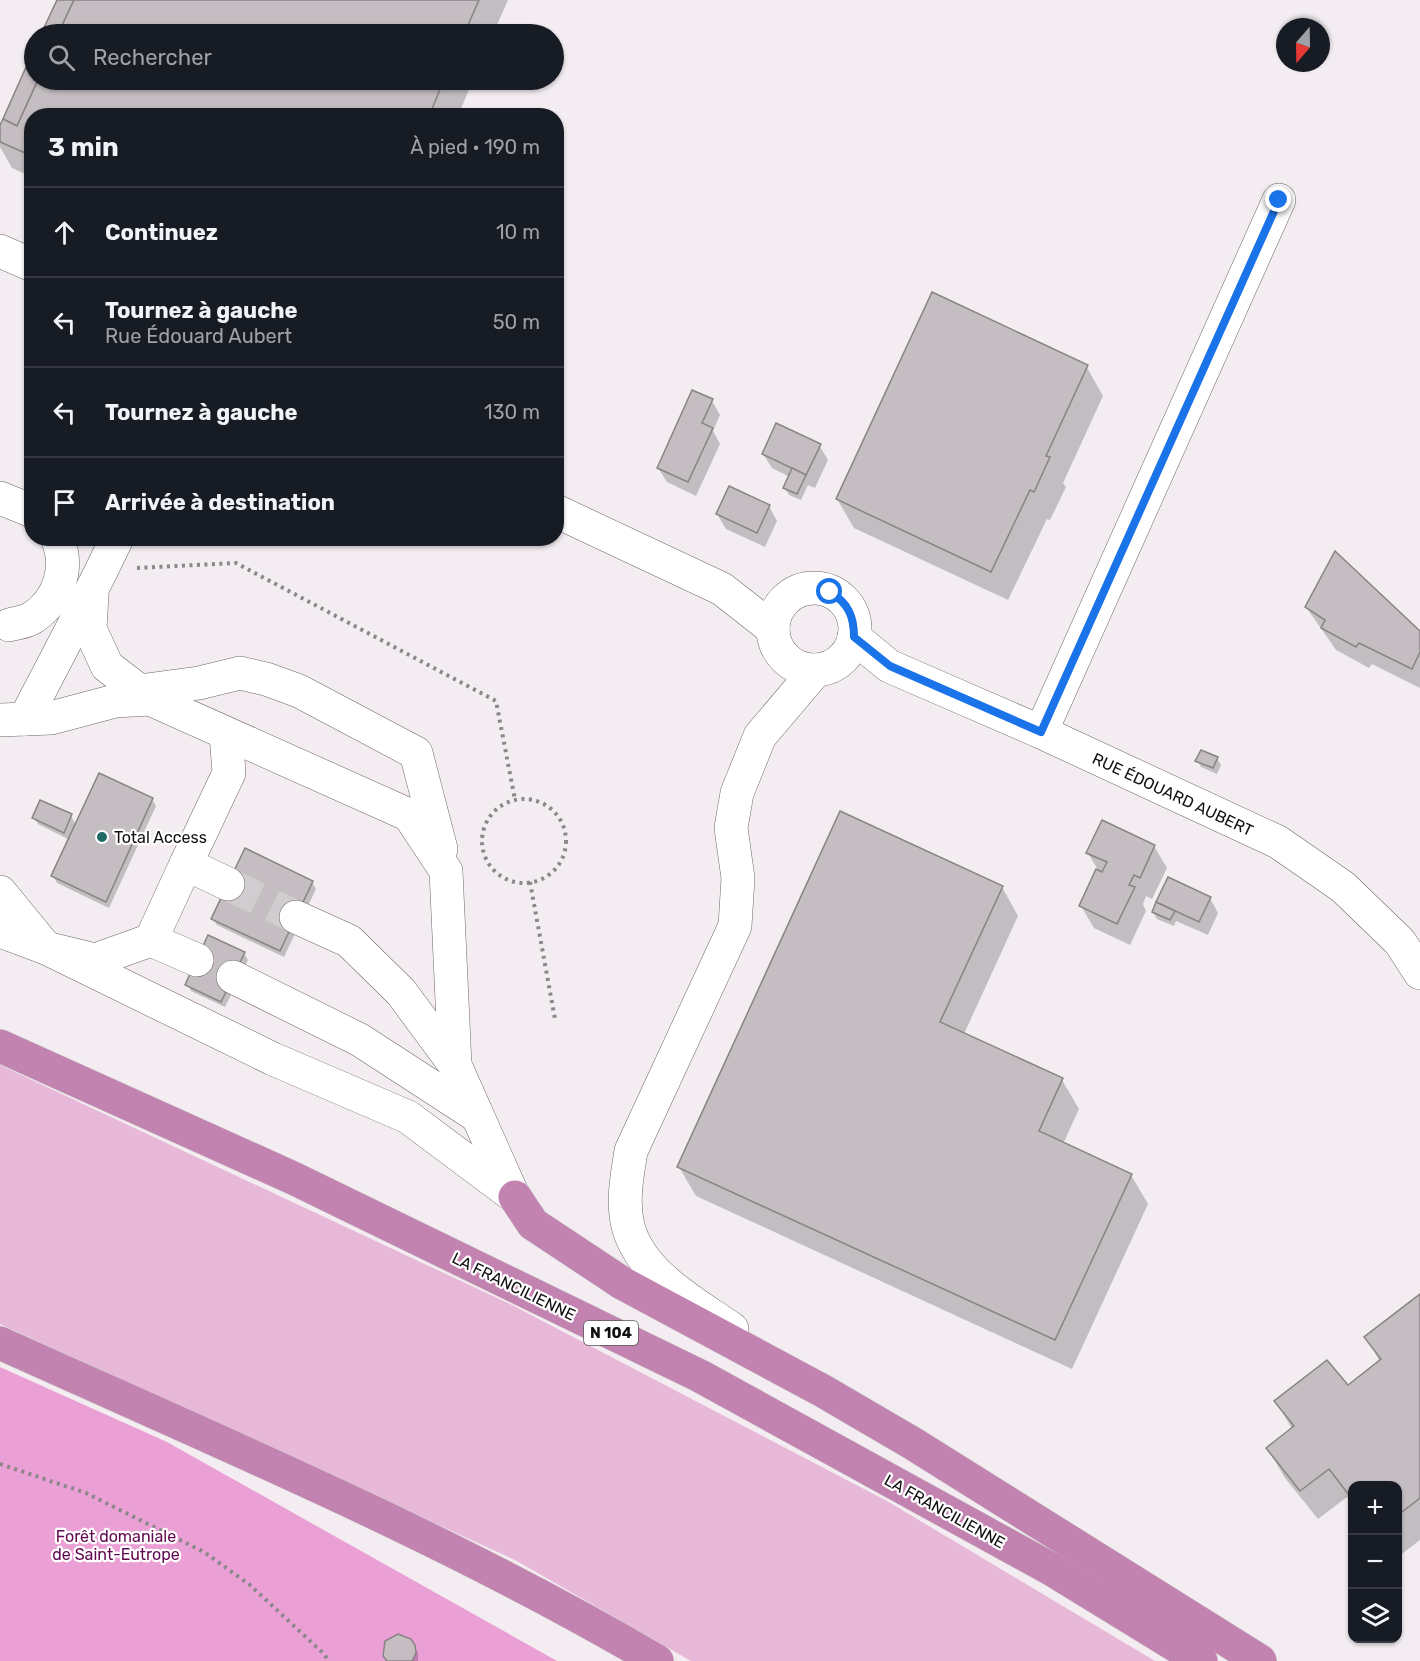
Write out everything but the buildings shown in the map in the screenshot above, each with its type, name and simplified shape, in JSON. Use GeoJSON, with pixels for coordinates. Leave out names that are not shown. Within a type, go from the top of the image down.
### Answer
{"type":"FeatureCollection","features":[{"type":"Feature","properties":{"kind":"highway","name":"LA FRANCILIENNE"},"geometry":{"type":"LineString","coordinates":[[0,1046],[293,1178],[700,1376],[1051,1569],[1201,1661]]}},
{"type":"Feature","properties":{"kind":"highway"},"geometry":{"type":"LineString","coordinates":[[515,1197],[533,1224],[622,1283],[823,1390],[1069,1540],[1260,1661]]}},
{"type":"Feature","properties":{"kind":"highway"},"geometry":{"type":"LineString","coordinates":[[0,1343],[294,1476],[499,1575],[657,1661]]}},
{"type":"Feature","properties":{"kind":"street"},"geometry":{"type":"LineString","coordinates":[[1041,732],[1279,200]]}},
{"type":"Feature","properties":{"kind":"street"},"geometry":{"type":"LineString","coordinates":[[0,251],[24,262]]}},
{"type":"Feature","properties":{"kind":"street"},"geometry":{"type":"LineString","coordinates":[[0,498],[24,508]]}},
{"type":"Feature","properties":{"kind":"street"},"geometry":{"type":"LineString","coordinates":[[564,515],[722,589],[773,629]]}},
{"type":"Feature","properties":{"kind":"street"},"geometry":{"type":"LineString","coordinates":[[4,623],[31,619],[55,597],[62,573],[63,552],[60,546]]}},
{"type":"Feature","properties":{"kind":"street"},"geometry":{"type":"LineString","coordinates":[[12,720],[70,630],[103,558]]}},
{"type":"Feature","properties":{"kind":"street"},"geometry":{"type":"LineString","coordinates":[[103,558],[90,629],[107,666],[144,695],[409,815],[446,871]]}},
{"type":"Feature","properties":{"kind":"street"},"geometry":{"type":"LineString","coordinates":[[722,589],[791,595]]}},
{"type":"Feature","properties":{"kind":"street"},"geometry":{"type":"LineString","coordinates":[[822,669],[803,669],[781,654],[775,642],[773,629],[781,604],[791,595],[803,590],[817,589],[830,592],[842,599],[850,610],[854,623],[854,637],[849,650],[822,669],[760,736],[737,793],[731,828],[738,878],[735,926],[631,1151],[625,1188],[628,1227],[647,1264],[674,1289],[823,1390]]}},
{"type":"Feature","properties":{"kind":"street"},"geometry":{"type":"LineString","coordinates":[[4,623],[33,636],[70,630]]}},
{"type":"Feature","properties":{"kind":"street","name":"RUE ÉDOUARD AUBERT"},"geometry":{"type":"LineString","coordinates":[[854,637],[890,666],[1041,732],[1278,842],[1343,887],[1400,942],[1420,974]]}},
{"type":"Feature","properties":{"kind":"street","name":"RUE ÉDOUARD AUBERT"},"geometry":{"type":"LineString","coordinates":[[822,669],[890,666]]}},
{"type":"Feature","properties":{"kind":"street"},"geometry":{"type":"LineString","coordinates":[[12,720],[51,718],[114,700],[240,673],[299,691],[416,753],[446,871],[455,1065]]}},
{"type":"Feature","properties":{"kind":"street"},"geometry":{"type":"LineString","coordinates":[[151,940],[229,773],[226,734]]}},
{"type":"Feature","properties":{"kind":"street"},"geometry":{"type":"LineString","coordinates":[[186,864],[228,884]]}},
{"type":"Feature","properties":{"kind":"street"},"geometry":{"type":"LineString","coordinates":[[0,892],[46,948],[95,960],[151,940],[197,960]]}},
{"type":"Feature","properties":{"kind":"street"},"geometry":{"type":"LineString","coordinates":[[296,917],[349,942],[401,993],[455,1065],[504,1180],[515,1197]]}},
{"type":"Feature","properties":{"kind":"street"},"geometry":{"type":"LineString","coordinates":[[0,931],[46,948],[273,1059],[408,1117],[515,1197]]}},
{"type":"Feature","properties":{"kind":"street"},"geometry":{"type":"LineString","coordinates":[[233,977],[360,1040],[477,1116]]}},
{"type":"Feature","properties":{"kind":"path"},"geometry":{"type":"LineString","coordinates":[[103,558],[236,562],[496,700],[514,800]]}},
{"type":"Feature","properties":{"kind":"path"},"geometry":{"type":"LineString","coordinates":[[528,799],[552,810],[561,820],[566,833],[566,846],[554,870],[543,879],[530,882],[516,882],[503,877],[492,868],[484,855],[482,842],[484,828],[490,815],[501,805],[514,800],[528,799]]}},
{"type":"Feature","properties":{"kind":"path"},"geometry":{"type":"LineString","coordinates":[[530,882],[555,1019]]}},
{"type":"Feature","properties":{"kind":"path"},"geometry":{"type":"LineString","coordinates":[[0,1464],[86,1493],[204,1552],[250,1585],[329,1661]]}},
{"type":"Feature","properties":{"kind":"shaded area"},"geometry":{"type":"Polygon","coordinates":[[[0,1065],[510,1304],[887,1501],[1155,1661],[691,1661],[515,1560],[0,1324],[0,1065]]]}},
{"type":"Feature","properties":{"kind":"green space","name":"Forêt domaniale de Saint-Eutrope"},"geometry":{"type":"Polygon","coordinates":[[[0,1367],[167,1442],[557,1661],[0,1661],[0,1367]]]}},
{"type":"Feature","properties":{"kind":"tunnel"},"geometry":{"type":"LineString","coordinates":[[228,884],[296,917]]}},
{"type":"Feature","properties":{"kind":"place","name":"Total Access"},"geometry":{"type":"Point","coordinates":[102,837]}},
{"type":"Feature","properties":{"kind":"route"},"geometry":{"type":"LineString","coordinates":[[830,592],[842,599],[850,610],[854,623],[854,637],[890,666],[1041,732],[1279,200]]}}]}
